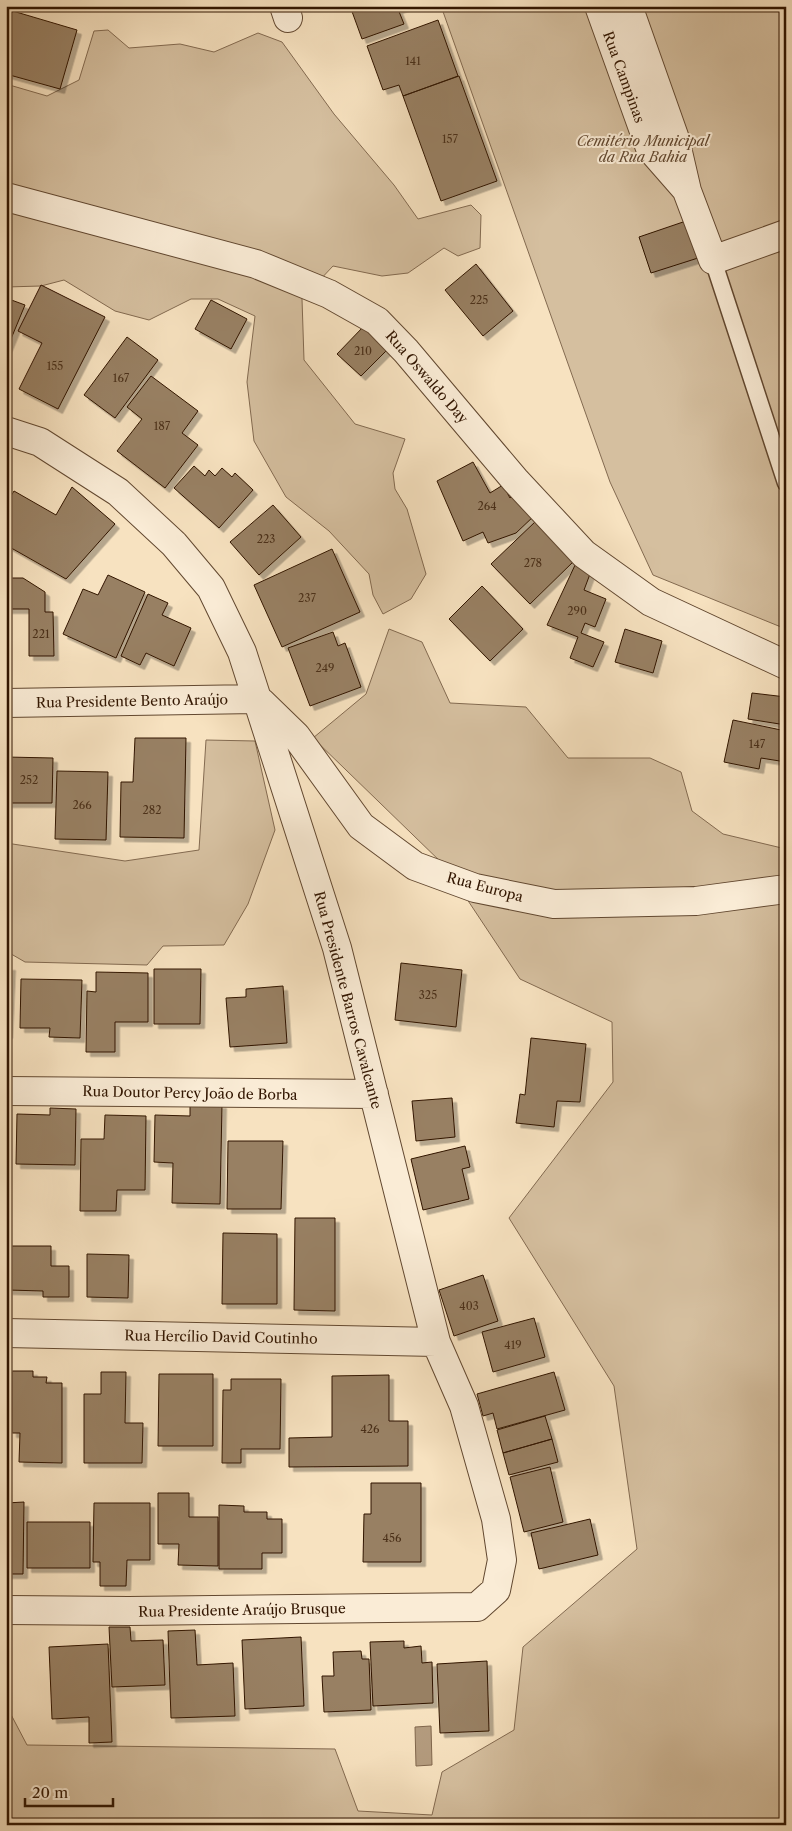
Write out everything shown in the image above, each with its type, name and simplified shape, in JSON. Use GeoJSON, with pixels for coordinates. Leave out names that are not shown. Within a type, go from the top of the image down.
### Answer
{"type":"FeatureCollection","features":[{"type":"Feature","properties":{"kind":"street","name":"Rua Campinas"},"geometry":{"type":"LineString","coordinates":[[599,6],[650,148]]}},
{"type":"Feature","properties":{"kind":"street","name":"Rua Campinas"},"geometry":{"type":"LineString","coordinates":[[628,6],[675,139],[687,191]]}},
{"type":"Feature","properties":{"kind":"street"},"geometry":{"type":"LineString","coordinates":[[650,148],[687,191],[712,260],[786,234]]}},
{"type":"Feature","properties":{"kind":"street","name":"Rua Oswaldo Day"},"geometry":{"type":"LineString","coordinates":[[6,197],[256,264],[329,294],[378,321],[515,480],[584,554],[651,602],[786,665]]}},
{"type":"Feature","properties":{"kind":"street","name":"Rua Presidente Barros Cavalcante"},"geometry":{"type":"LineString","coordinates":[[6,431],[40,442],[118,492],[174,544],[211,588],[242,652],[337,948],[410,1247],[436,1342],[464,1406],[496,1520],[502,1560],[496,1590],[477,1607]]}},
{"type":"Feature","properties":{"kind":"street","name":"Rua Presidente Bento Araújo"},"geometry":{"type":"LineString","coordinates":[[6,703],[258,699]]}},
{"type":"Feature","properties":{"kind":"street","name":"Rua Europa"},"geometry":{"type":"LineString","coordinates":[[258,699],[296,736],[360,826],[415,866],[475,888],[554,904],[696,901],[786,889]]}},
{"type":"Feature","properties":{"kind":"street","name":"Rua Doutor Percy João de Borba"},"geometry":{"type":"LineString","coordinates":[[6,1091],[374,1094]]}},
{"type":"Feature","properties":{"kind":"street","name":"Rua Hercílio David Coutinho"},"geometry":{"type":"LineString","coordinates":[[6,1333],[436,1342]]}},
{"type":"Feature","properties":{"kind":"street","name":"Rua Presidente Araújo Brusque"},"geometry":{"type":"LineString","coordinates":[[6,1610],[128,1612],[477,1607]]}},
{"type":"Feature","properties":{"kind":"lane"},"geometry":{"type":"LineString","coordinates":[[650,148],[675,139]]}},
{"type":"Feature","properties":{"kind":"lane"},"geometry":{"type":"LineString","coordinates":[[712,260],[786,482]]}},
{"type":"Feature","properties":{"kind":"green space","name":"Cemitério Municipal da Rua Bahia"},"geometry":{"type":"Polygon","coordinates":[[[441,6],[786,6],[786,629],[653,575],[610,482],[441,6]]]}},
{"type":"Feature","properties":{"kind":"green space"},"geometry":{"type":"Polygon","coordinates":[[[108,30],[129,48],[180,44],[214,52],[258,33],[282,42],[334,114],[394,185],[418,219],[471,205],[481,215],[480,248],[458,256],[444,248],[408,273],[382,276],[333,266],[302,299],[304,360],[355,424],[405,439],[393,473],[395,489],[407,509],[426,574],[411,599],[383,614],[373,595],[369,574],[329,531],[286,497],[254,441],[247,382],[255,316],[218,299],[191,299],[149,320],[115,311],[64,280],[41,286],[6,287],[6,84],[47,96],[79,80],[94,31],[108,30]]]}},
{"type":"Feature","properties":{"kind":"green space"},"geometry":{"type":"Polygon","coordinates":[[[389,629],[422,642],[450,703],[526,707],[568,758],[650,758],[681,772],[692,811],[723,834],[786,849],[786,1825],[6,1825],[6,1705],[27,1745],[335,1749],[358,1811],[432,1815],[442,1772],[514,1730],[523,1647],[637,1549],[614,1386],[509,1218],[613,1082],[612,1022],[520,979],[445,866],[313,738],[366,694],[389,629]]]}},
{"type":"Feature","properties":{"kind":"green space"},"geometry":{"type":"Polygon","coordinates":[[[206,740],[255,741],[275,830],[248,904],[224,945],[163,946],[147,965],[25,962],[6,951],[6,843],[125,861],[199,850],[206,740]]]}},
{"type":"Feature","properties":{"kind":"shaded area"},"geometry":{"type":"Polygon","coordinates":[[[431,1726],[432,1765],[416,1766],[415,1727],[431,1726]]]}},
{"type":"Feature","properties":{"kind":"building"},"geometry":{"type":"Polygon","coordinates":[[[350,6],[406,6],[398,9],[404,24],[362,39],[350,6]]]}},
{"type":"Feature","properties":{"kind":"building"},"geometry":{"type":"Polygon","coordinates":[[[6,9],[77,30],[60,89],[6,74],[6,9]]]}},
{"type":"Feature","properties":{"kind":"building"},"geometry":{"type":"Polygon","coordinates":[[[438,20],[458,76],[403,96],[399,85],[383,90],[367,46],[438,20]]]}},
{"type":"Feature","properties":{"kind":"building"},"geometry":{"type":"Polygon","coordinates":[[[459,76],[497,181],[441,201],[403,96],[459,76]]]}},
{"type":"Feature","properties":{"kind":"building"},"geometry":{"type":"Polygon","coordinates":[[[686,221],[698,258],[651,273],[639,237],[686,221]]]}},
{"type":"Feature","properties":{"kind":"building"},"geometry":{"type":"Polygon","coordinates":[[[476,264],[513,311],[483,336],[445,290],[476,264]]]}},
{"type":"Feature","properties":{"kind":"building"},"geometry":{"type":"Polygon","coordinates":[[[41,285],[105,317],[58,409],[19,389],[42,343],[18,331],[41,285]]]}},
{"type":"Feature","properties":{"kind":"building"},"geometry":{"type":"Polygon","coordinates":[[[6,298],[25,305],[6,351],[6,298]]]}},
{"type":"Feature","properties":{"kind":"building"},"geometry":{"type":"Polygon","coordinates":[[[211,300],[247,319],[231,349],[195,329],[211,300]]]}},
{"type":"Feature","properties":{"kind":"building"},"geometry":{"type":"Polygon","coordinates":[[[364,326],[388,349],[361,376],[337,354],[364,326]]]}},
{"type":"Feature","properties":{"kind":"building"},"geometry":{"type":"Polygon","coordinates":[[[127,337],[158,360],[115,418],[84,395],[127,337]]]}},
{"type":"Feature","properties":{"kind":"building"},"geometry":{"type":"Polygon","coordinates":[[[151,376],[198,411],[182,433],[198,445],[165,488],[117,451],[142,419],[127,407],[151,376]]]}},
{"type":"Feature","properties":{"kind":"building"},"geometry":{"type":"Polygon","coordinates":[[[473,462],[490,493],[503,485],[510,498],[515,493],[535,515],[516,533],[488,543],[483,532],[463,541],[437,481],[473,462]]]}},
{"type":"Feature","properties":{"kind":"building"},"geometry":{"type":"Polygon","coordinates":[[[194,466],[205,476],[209,470],[215,476],[222,468],[232,477],[235,473],[253,490],[219,528],[174,488],[194,466]]]}},
{"type":"Feature","properties":{"kind":"building"},"geometry":{"type":"Polygon","coordinates":[[[72,487],[115,524],[66,579],[6,545],[6,504],[14,491],[56,515],[72,487]]]}},
{"type":"Feature","properties":{"kind":"building"},"geometry":{"type":"Polygon","coordinates":[[[273,505],[301,537],[259,575],[230,542],[273,505]]]}},
{"type":"Feature","properties":{"kind":"building"},"geometry":{"type":"Polygon","coordinates":[[[536,521],[574,561],[530,604],[491,564],[536,521]]]}},
{"type":"Feature","properties":{"kind":"building"},"geometry":{"type":"Polygon","coordinates":[[[332,549],[360,612],[282,647],[254,585],[332,549]]]}},
{"type":"Feature","properties":{"kind":"building"},"geometry":{"type":"Polygon","coordinates":[[[576,563],[590,574],[584,590],[606,599],[595,627],[585,623],[581,633],[604,642],[593,667],[570,658],[578,637],[547,625],[576,563]]]}},
{"type":"Feature","properties":{"kind":"building"},"geometry":{"type":"Polygon","coordinates":[[[108,575],[145,592],[116,658],[63,634],[83,589],[98,595],[108,575]]]}},
{"type":"Feature","properties":{"kind":"building"},"geometry":{"type":"Polygon","coordinates":[[[6,578],[23,578],[45,592],[45,612],[53,612],[54,656],[29,656],[29,609],[6,609],[6,578]]]}},
{"type":"Feature","properties":{"kind":"building"},"geometry":{"type":"Polygon","coordinates":[[[482,586],[523,629],[490,661],[449,619],[482,586]]]}},
{"type":"Feature","properties":{"kind":"building"},"geometry":{"type":"Polygon","coordinates":[[[148,594],[168,603],[162,615],[191,628],[174,666],[146,653],[140,665],[121,656],[148,594]]]}},
{"type":"Feature","properties":{"kind":"building"},"geometry":{"type":"Polygon","coordinates":[[[625,629],[662,641],[653,673],[615,662],[625,629]]]}},
{"type":"Feature","properties":{"kind":"building"},"geometry":{"type":"Polygon","coordinates":[[[333,632],[338,646],[345,643],[361,687],[310,706],[288,648],[333,632]]]}},
{"type":"Feature","properties":{"kind":"building"},"geometry":{"type":"Polygon","coordinates":[[[752,693],[786,697],[786,725],[748,719],[752,693]]]}},
{"type":"Feature","properties":{"kind":"building"},"geometry":{"type":"Polygon","coordinates":[[[733,720],[786,731],[786,762],[761,758],[759,769],[724,762],[733,720]]]}},
{"type":"Feature","properties":{"kind":"building"},"geometry":{"type":"Polygon","coordinates":[[[135,738],[186,738],[184,838],[120,837],[121,782],[133,782],[135,738]]]}},
{"type":"Feature","properties":{"kind":"building"},"geometry":{"type":"Polygon","coordinates":[[[6,757],[53,758],[52,803],[6,803],[6,757]]]}},
{"type":"Feature","properties":{"kind":"building"},"geometry":{"type":"Polygon","coordinates":[[[57,771],[108,772],[106,840],[55,839],[57,771]]]}},
{"type":"Feature","properties":{"kind":"building"},"geometry":{"type":"Polygon","coordinates":[[[401,963],[462,970],[456,1027],[395,1020],[401,963]]]}},
{"type":"Feature","properties":{"kind":"building"},"geometry":{"type":"Polygon","coordinates":[[[6,966],[11,966],[8,1034],[6,1034],[6,966]]]}},
{"type":"Feature","properties":{"kind":"building"},"geometry":{"type":"Polygon","coordinates":[[[154,969],[201,969],[200,1024],[154,1024],[154,969]]]}},
{"type":"Feature","properties":{"kind":"building"},"geometry":{"type":"Polygon","coordinates":[[[96,972],[148,973],[148,1022],[115,1022],[115,1052],[86,1052],[87,991],[96,992],[96,972]]]}},
{"type":"Feature","properties":{"kind":"building"},"geometry":{"type":"Polygon","coordinates":[[[21,979],[82,980],[80,1038],[49,1037],[50,1028],[20,1028],[21,979]]]}},
{"type":"Feature","properties":{"kind":"building"},"geometry":{"type":"Polygon","coordinates":[[[283,986],[287,1043],[230,1047],[226,998],[246,997],[246,989],[283,986]]]}},
{"type":"Feature","properties":{"kind":"building"},"geometry":{"type":"Polygon","coordinates":[[[531,1038],[586,1044],[580,1102],[557,1101],[554,1127],[516,1123],[520,1094],[525,1095],[531,1038]]]}},
{"type":"Feature","properties":{"kind":"building"},"geometry":{"type":"Polygon","coordinates":[[[452,1098],[455,1137],[416,1141],[412,1101],[452,1098]]]}},
{"type":"Feature","properties":{"kind":"building"},"geometry":{"type":"Polygon","coordinates":[[[190,1104],[222,1104],[220,1204],[172,1203],[173,1163],[154,1162],[155,1115],[190,1116],[190,1104]]]}},
{"type":"Feature","properties":{"kind":"building"},"geometry":{"type":"Polygon","coordinates":[[[50,1108],[76,1109],[75,1165],[16,1164],[17,1114],[50,1115],[50,1108]]]}},
{"type":"Feature","properties":{"kind":"building"},"geometry":{"type":"Polygon","coordinates":[[[105,1115],[146,1116],[145,1190],[117,1190],[116,1211],[80,1211],[81,1139],[104,1139],[105,1115]]]}},
{"type":"Feature","properties":{"kind":"building"},"geometry":{"type":"Polygon","coordinates":[[[228,1141],[283,1141],[281,1209],[227,1209],[228,1141]]]}},
{"type":"Feature","properties":{"kind":"building"},"geometry":{"type":"Polygon","coordinates":[[[465,1146],[470,1167],[462,1169],[469,1199],[423,1210],[411,1159],[465,1146]]]}},
{"type":"Feature","properties":{"kind":"building"},"geometry":{"type":"Polygon","coordinates":[[[295,1218],[335,1218],[335,1311],[294,1310],[295,1218]]]}},
{"type":"Feature","properties":{"kind":"building"},"geometry":{"type":"Polygon","coordinates":[[[223,1233],[277,1234],[277,1304],[222,1304],[223,1233]]]}},
{"type":"Feature","properties":{"kind":"building"},"geometry":{"type":"Polygon","coordinates":[[[8,1246],[51,1246],[51,1266],[69,1266],[69,1297],[43,1297],[43,1291],[8,1290],[8,1246]]]}},
{"type":"Feature","properties":{"kind":"building"},"geometry":{"type":"Polygon","coordinates":[[[87,1254],[129,1255],[128,1298],[87,1297],[87,1254]]]}},
{"type":"Feature","properties":{"kind":"building"},"geometry":{"type":"Polygon","coordinates":[[[483,1275],[498,1321],[454,1336],[439,1290],[483,1275]]]}},
{"type":"Feature","properties":{"kind":"building"},"geometry":{"type":"Polygon","coordinates":[[[534,1318],[545,1357],[493,1372],[482,1332],[534,1318]]]}},
{"type":"Feature","properties":{"kind":"building"},"geometry":{"type":"Polygon","coordinates":[[[12,1371],[33,1371],[33,1377],[47,1377],[46,1383],[62,1383],[62,1463],[19,1462],[20,1433],[12,1433],[12,1371]]]}},
{"type":"Feature","properties":{"kind":"building"},"geometry":{"type":"Polygon","coordinates":[[[101,1372],[126,1372],[125,1423],[143,1423],[142,1463],[84,1463],[84,1394],[101,1394],[101,1372]]]}},
{"type":"Feature","properties":{"kind":"building"},"geometry":{"type":"Polygon","coordinates":[[[554,1372],[565,1410],[497,1429],[493,1413],[483,1416],[477,1394],[554,1372]]]}},
{"type":"Feature","properties":{"kind":"building"},"geometry":{"type":"Polygon","coordinates":[[[159,1374],[213,1374],[213,1446],[158,1446],[159,1374]]]}},
{"type":"Feature","properties":{"kind":"building"},"geometry":{"type":"Polygon","coordinates":[[[389,1375],[389,1421],[408,1421],[408,1466],[289,1467],[289,1438],[332,1437],[332,1376],[389,1375]]]}},
{"type":"Feature","properties":{"kind":"building"},"geometry":{"type":"Polygon","coordinates":[[[231,1379],[281,1379],[280,1449],[241,1449],[241,1463],[222,1463],[223,1390],[231,1390],[231,1379]]]}},
{"type":"Feature","properties":{"kind":"building"},"geometry":{"type":"Polygon","coordinates":[[[545,1416],[552,1439],[503,1453],[497,1430],[545,1416]]]}},
{"type":"Feature","properties":{"kind":"building"},"geometry":{"type":"Polygon","coordinates":[[[552,1439],[558,1462],[509,1475],[503,1453],[552,1439]]]}},
{"type":"Feature","properties":{"kind":"building"},"geometry":{"type":"Polygon","coordinates":[[[550,1467],[563,1522],[524,1532],[510,1477],[550,1467]]]}},
{"type":"Feature","properties":{"kind":"building"},"geometry":{"type":"Polygon","coordinates":[[[371,1483],[421,1483],[421,1562],[363,1562],[364,1514],[371,1514],[371,1483]]]}},
{"type":"Feature","properties":{"kind":"building"},"geometry":{"type":"Polygon","coordinates":[[[158,1493],[189,1493],[189,1517],[218,1517],[218,1566],[178,1565],[179,1544],[158,1544],[158,1493]]]}},
{"type":"Feature","properties":{"kind":"building"},"geometry":{"type":"Polygon","coordinates":[[[24,1502],[23,1574],[6,1574],[6,1503],[24,1502]]]}},
{"type":"Feature","properties":{"kind":"building"},"geometry":{"type":"Polygon","coordinates":[[[94,1503],[150,1503],[150,1560],[127,1560],[126,1586],[100,1586],[100,1562],[93,1562],[94,1503]]]}},
{"type":"Feature","properties":{"kind":"building"},"geometry":{"type":"Polygon","coordinates":[[[219,1505],[244,1506],[244,1512],[267,1512],[267,1519],[282,1519],[282,1553],[262,1553],[262,1569],[219,1569],[219,1505]]]}},
{"type":"Feature","properties":{"kind":"building"},"geometry":{"type":"Polygon","coordinates":[[[590,1519],[598,1555],[539,1569],[531,1533],[590,1519]]]}},
{"type":"Feature","properties":{"kind":"building"},"geometry":{"type":"Polygon","coordinates":[[[27,1522],[90,1522],[90,1568],[27,1568],[27,1522]]]}},
{"type":"Feature","properties":{"kind":"building"},"geometry":{"type":"Polygon","coordinates":[[[109,1627],[130,1627],[131,1641],[163,1640],[165,1685],[112,1687],[109,1627]]]}},
{"type":"Feature","properties":{"kind":"building"},"geometry":{"type":"Polygon","coordinates":[[[195,1630],[197,1665],[233,1663],[235,1716],[171,1718],[168,1631],[195,1630]]]}},
{"type":"Feature","properties":{"kind":"building"},"geometry":{"type":"Polygon","coordinates":[[[301,1637],[304,1706],[245,1709],[242,1640],[301,1637]]]}},
{"type":"Feature","properties":{"kind":"building"},"geometry":{"type":"Polygon","coordinates":[[[404,1641],[404,1648],[421,1646],[422,1663],[432,1662],[433,1703],[373,1706],[370,1642],[404,1641]]]}},
{"type":"Feature","properties":{"kind":"building"},"geometry":{"type":"Polygon","coordinates":[[[108,1644],[112,1742],[89,1743],[89,1717],[52,1719],[49,1647],[108,1644]]]}},
{"type":"Feature","properties":{"kind":"building"},"geometry":{"type":"Polygon","coordinates":[[[361,1651],[362,1659],[369,1659],[371,1710],[324,1712],[322,1676],[334,1676],[333,1652],[361,1651]]]}},
{"type":"Feature","properties":{"kind":"building"},"geometry":{"type":"Polygon","coordinates":[[[487,1661],[489,1731],[440,1733],[437,1664],[487,1661]]]}}]}
